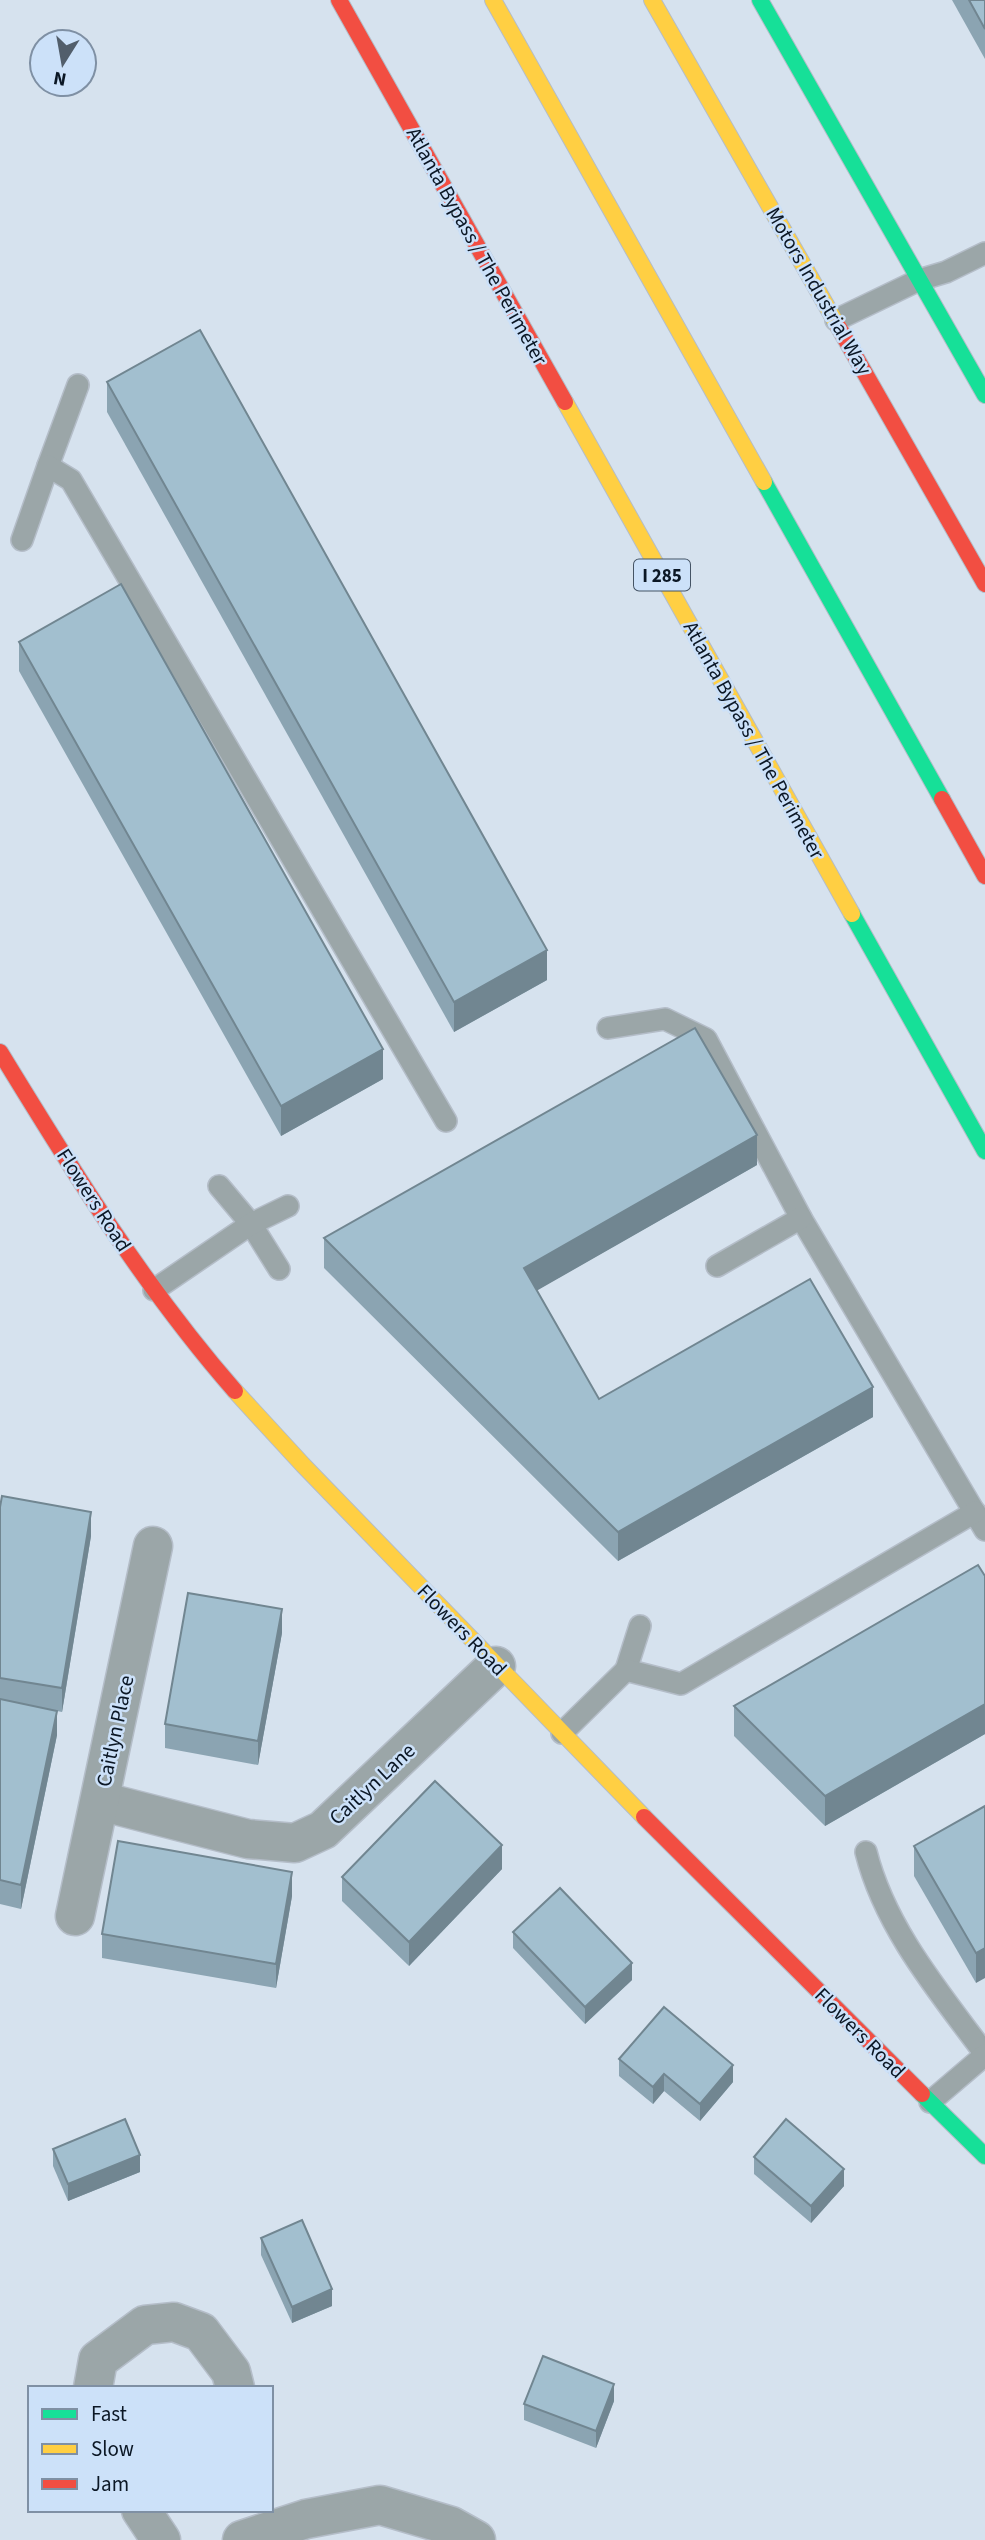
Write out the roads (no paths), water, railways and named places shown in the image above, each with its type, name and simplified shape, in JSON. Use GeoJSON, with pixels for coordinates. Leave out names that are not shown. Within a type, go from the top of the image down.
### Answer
{"type":"FeatureCollection","features":[{"type":"Feature","properties":{"kind":"main road","name":"Atlanta Bypass / The Perimeter"},"geometry":{"type":"LineString","coordinates":[[339,0],[985,1151]]}},
{"type":"Feature","properties":{"kind":"main road"},"geometry":{"type":"LineString","coordinates":[[493,0],[985,876]]}},
{"type":"Feature","properties":{"kind":"main road","name":"Motors Industrial Way"},"geometry":{"type":"LineString","coordinates":[[652,0],[985,584]]}},
{"type":"Feature","properties":{"kind":"main road"},"geometry":{"type":"LineString","coordinates":[[760,0],[985,395]]}},
{"type":"Feature","properties":{"kind":"main road","name":"Flowers Road"},"geometry":{"type":"LineString","coordinates":[[0,1052],[94,1206],[154,1290],[232,1389],[496,1666],[769,1944],[985,2156]]}},
{"type":"Feature","properties":{"kind":"street","name":"Caitlyn Place"},"geometry":{"type":"LineString","coordinates":[[75,1916],[153,1546]]}},
{"type":"Feature","properties":{"kind":"street","name":"Caitlyn Lane"},"geometry":{"type":"LineString","coordinates":[[100,1801],[248,1839],[295,1843],[323,1830],[496,1666]]}},
{"type":"Feature","properties":{"kind":"street"},"geometry":{"type":"LineString","coordinates":[[93,2386],[98,2360],[145,2325],[174,2322],[201,2332],[231,2372],[234,2386]]}},
{"type":"Feature","properties":{"kind":"street"},"geometry":{"type":"LineString","coordinates":[[260,2527],[380,2505],[451,2526],[476,2540]]}},
{"type":"Feature","properties":{"kind":"street"},"geometry":{"type":"LineString","coordinates":[[142,2512],[161,2540]]}},
{"type":"Feature","properties":{"kind":"lane"},"geometry":{"type":"LineString","coordinates":[[836,320],[919,280],[946,272],[985,253]]}},
{"type":"Feature","properties":{"kind":"lane"},"geometry":{"type":"LineString","coordinates":[[22,540],[78,386]]}},
{"type":"Feature","properties":{"kind":"lane"},"geometry":{"type":"LineString","coordinates":[[48,466],[71,480],[446,1121]]}},
{"type":"Feature","properties":{"kind":"lane"},"geometry":{"type":"LineString","coordinates":[[608,1028],[665,1019],[706,1040],[802,1218],[980,1521],[681,1684],[626,1670]]}},
{"type":"Feature","properties":{"kind":"lane"},"geometry":{"type":"LineString","coordinates":[[219,1186],[251,1224],[279,1269]]}},
{"type":"Feature","properties":{"kind":"lane"},"geometry":{"type":"LineString","coordinates":[[154,1290],[251,1224],[288,1206]]}},
{"type":"Feature","properties":{"kind":"lane"},"geometry":{"type":"LineString","coordinates":[[717,1266],[802,1218]]}},
{"type":"Feature","properties":{"kind":"lane"},"geometry":{"type":"LineString","coordinates":[[562,1733],[626,1670],[640,1626]]}},
{"type":"Feature","properties":{"kind":"lane"},"geometry":{"type":"LineString","coordinates":[[866,1852],[873,1880],[899,1931],[985,2055],[930,2102]]}}]}
